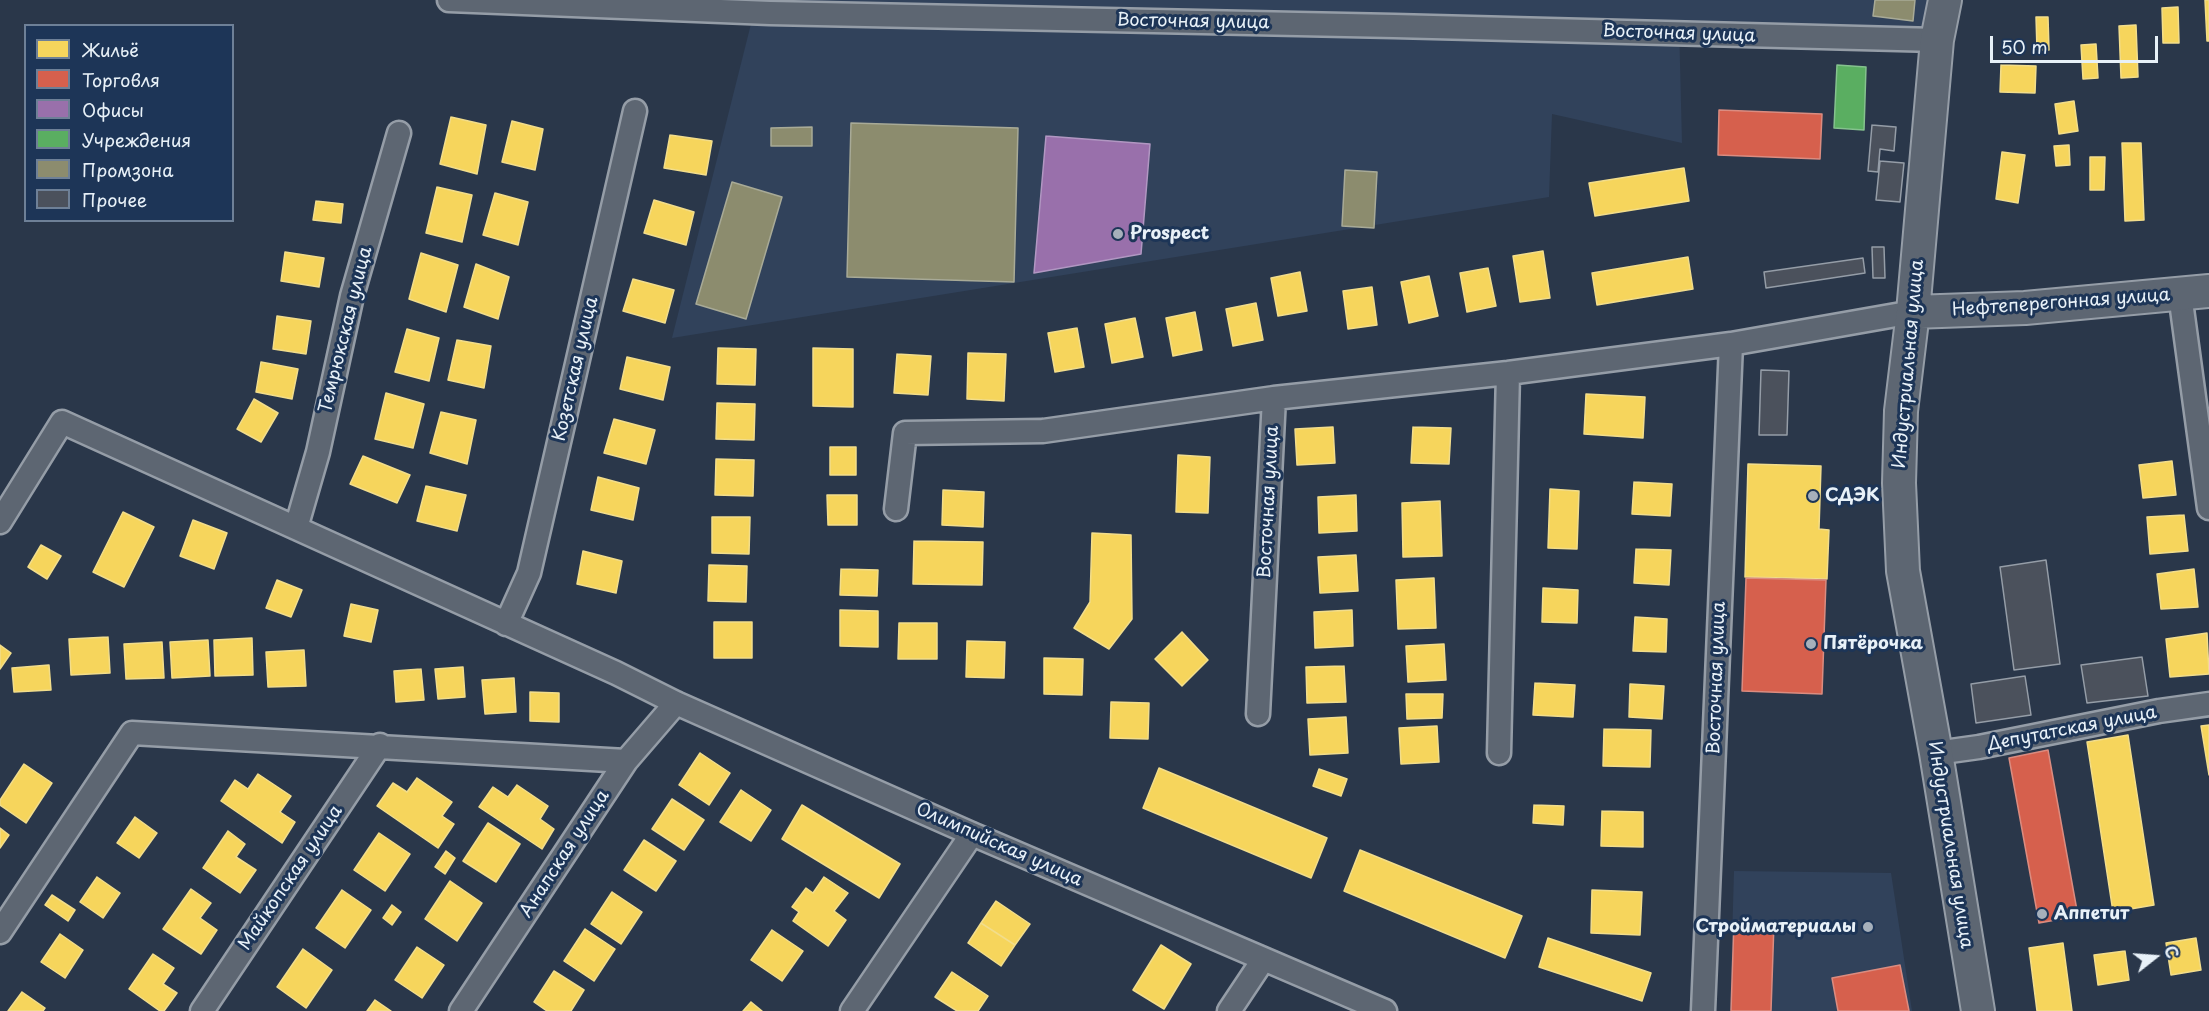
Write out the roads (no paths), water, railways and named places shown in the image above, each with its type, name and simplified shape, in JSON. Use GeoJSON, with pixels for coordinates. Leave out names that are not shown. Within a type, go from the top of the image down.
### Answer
{"type":"FeatureCollection","features":[{"type":"Feature","properties":{"kind":"street","name":"Восточная улица"},"geometry":{"type":"LineString","coordinates":[[449,0],[772,6],[1394,26],[1937,40]]}},
{"type":"Feature","properties":{"kind":"street","name":"Индустриальная улица"},"geometry":{"type":"LineString","coordinates":[[1945,0],[1937,40],[1913,312],[1901,411],[1899,483],[1902,560],[1978,1011]]}},
{"type":"Feature","properties":{"kind":"street","name":"Козетская улица"},"geometry":{"type":"LineString","coordinates":[[506,624],[529,573],[635,111]]}},
{"type":"Feature","properties":{"kind":"street","name":"Темрюкская улица"},"geometry":{"type":"LineString","coordinates":[[296,528],[318,452],[352,296],[399,133]]}},
{"type":"Feature","properties":{"kind":"street","name":"Нефтеперегонная улица"},"geometry":{"type":"LineString","coordinates":[[1913,312],[2025,308],[2195,293]]}},
{"type":"Feature","properties":{"kind":"street"},"geometry":{"type":"LineString","coordinates":[[2195,293],[2209,508]]}},
{"type":"Feature","properties":{"kind":"street","name":"Восточная улица"},"geometry":{"type":"LineString","coordinates":[[896,508],[905,433],[1043,431],[1274,398],[1508,373],[1731,344],[1913,312]]}},
{"type":"Feature","properties":{"kind":"street","name":"Восточная улица"},"geometry":{"type":"LineString","coordinates":[[1703,1011],[1731,344]]}},
{"type":"Feature","properties":{"kind":"street"},"geometry":{"type":"LineString","coordinates":[[1499,753],[1508,373]]}},
{"type":"Feature","properties":{"kind":"street","name":"Восточная улица"},"geometry":{"type":"LineString","coordinates":[[1258,714],[1274,398]]}},
{"type":"Feature","properties":{"kind":"street","name":"Олимпийская улица"},"geometry":{"type":"LineString","coordinates":[[0,522],[62,422],[676,702],[972,834],[1385,1011]]}},
{"type":"Feature","properties":{"kind":"street","name":"Анапская улица"},"geometry":{"type":"LineString","coordinates":[[461,1011],[626,761],[676,702]]}},
{"type":"Feature","properties":{"kind":"street","name":"Депутатская улица"},"geometry":{"type":"LineString","coordinates":[[1936,753],[1979,747],[2159,711],[2209,704]]}},
{"type":"Feature","properties":{"kind":"street"},"geometry":{"type":"LineString","coordinates":[[0,932],[132,733],[380,745],[626,761]]}},
{"type":"Feature","properties":{"kind":"street","name":"Майкопская улица"},"geometry":{"type":"LineString","coordinates":[[202,1011],[380,745]]}},
{"type":"Feature","properties":{"kind":"street"},"geometry":{"type":"LineString","coordinates":[[852,1011],[972,834]]}},
{"type":"Feature","properties":{"kind":"street"},"geometry":{"type":"LineString","coordinates":[[1229,1011],[1263,960]]}},
{"type":"Feature","properties":{"kind":"place","name":"Prospect"},"geometry":{"type":"Point","coordinates":[1118,234]}},
{"type":"Feature","properties":{"kind":"place","name":"СДЭК"},"geometry":{"type":"Point","coordinates":[1813,496]}},
{"type":"Feature","properties":{"kind":"place","name":"Пятёрочка"},"geometry":{"type":"Point","coordinates":[1811,644]}},
{"type":"Feature","properties":{"kind":"place","name":"Аппетит"},"geometry":{"type":"Point","coordinates":[2042,914]}},
{"type":"Feature","properties":{"kind":"place","name":"Стройматериалы"},"geometry":{"type":"Point","coordinates":[1868,927]}}]}
